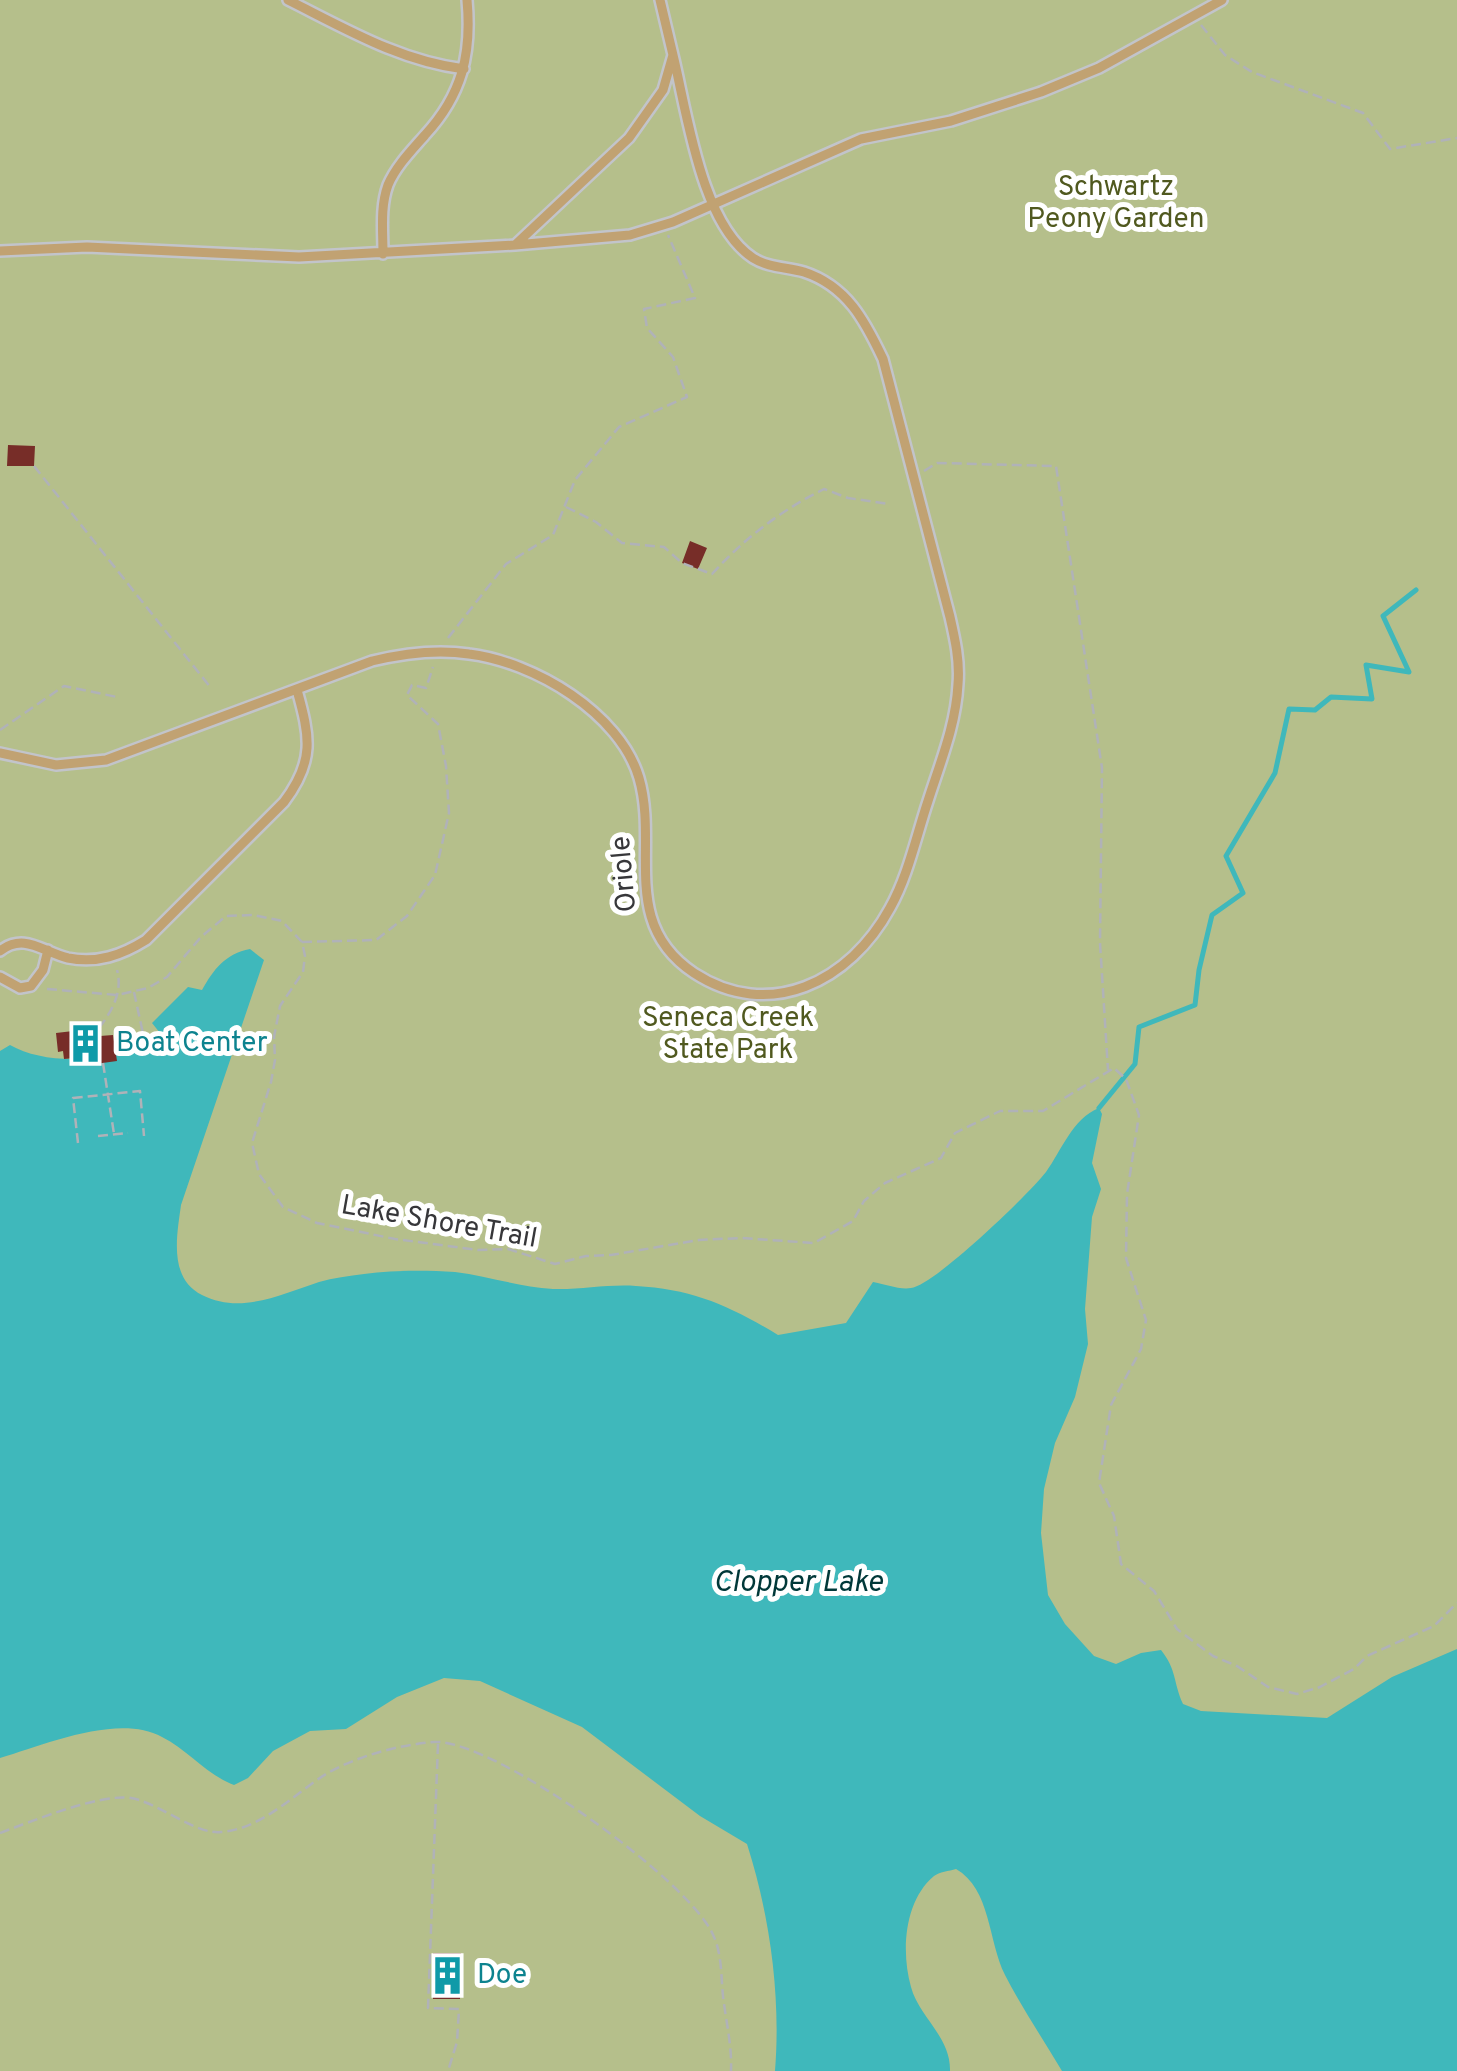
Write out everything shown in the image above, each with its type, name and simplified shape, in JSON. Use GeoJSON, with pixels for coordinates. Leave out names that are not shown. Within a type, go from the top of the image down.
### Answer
{"type":"FeatureCollection","features":[{"type":"Feature","properties":{"kind":"lane"},"geometry":{"type":"LineString","coordinates":[[288,0],[397,54],[432,65],[464,69]]}},
{"type":"Feature","properties":{"kind":"lane"},"geometry":{"type":"LineString","coordinates":[[383,254],[382,211],[388,186],[457,93],[470,44],[467,0]]}},
{"type":"Feature","properties":{"kind":"lane","name":"Oriole"},"geometry":{"type":"LineString","coordinates":[[0,753],[56,765],[106,760],[372,661],[407,653],[473,654],[537,676],[574,696],[630,752],[640,782],[645,893],[652,922],[666,946],[688,969],[713,985],[745,994],[773,996],[829,976],[873,935],[891,907],[952,728],[958,656],[883,359],[865,321],[848,298],[803,272],[774,267],[753,258],[728,232],[702,174],[660,0]]}},
{"type":"Feature","properties":{"kind":"lane"},"geometry":{"type":"LineString","coordinates":[[0,251],[87,248],[299,257],[617,237],[664,225],[860,139],[951,122],[1042,92],[1102,66],[1222,0]]}},
{"type":"Feature","properties":{"kind":"lane"},"geometry":{"type":"LineString","coordinates":[[515,244],[630,138],[663,90],[672,55]]}},
{"type":"Feature","properties":{"kind":"lane"},"geometry":{"type":"LineString","coordinates":[[0,951],[17,942],[29,942],[69,958],[93,960],[126,953],[146,940],[297,785],[309,746],[297,690]]}},
{"type":"Feature","properties":{"kind":"lane"},"geometry":{"type":"LineString","coordinates":[[0,978],[20,988],[32,986],[44,970],[48,950]]}},
{"type":"Feature","properties":{"kind":"path"},"geometry":{"type":"LineString","coordinates":[[1194,16],[1225,55],[1252,72],[1363,112],[1390,149],[1457,138]]}},
{"type":"Feature","properties":{"kind":"path"},"geometry":{"type":"LineString","coordinates":[[36,988],[117,995],[134,991],[167,977],[226,916],[254,914],[282,921],[302,942],[376,940],[406,916],[435,875],[450,814],[438,724],[407,696],[412,685],[426,688],[438,651],[506,564],[553,535],[575,480],[620,427],[686,397],[673,356],[647,328],[644,309],[695,298],[664,225]]}},
{"type":"Feature","properties":{"kind":"path"},"geometry":{"type":"LineString","coordinates":[[914,477],[937,464],[1056,466],[1102,768],[1100,943],[1108,1072]]}},
{"type":"Feature","properties":{"kind":"path"},"geometry":{"type":"LineString","coordinates":[[34,466],[211,688]]}},
{"type":"Feature","properties":{"kind":"path"},"geometry":{"type":"LineString","coordinates":[[564,506],[596,522],[622,543],[664,547],[682,563],[712,574],[736,547],[783,510],[824,489],[848,498],[890,504]]}},
{"type":"Feature","properties":{"kind":"path"},"geometry":{"type":"LineString","coordinates":[[0,730],[64,686],[117,697]]}},
{"type":"Feature","properties":{"kind":"path","name":"Lake Shore Trail"},"geometry":{"type":"LineString","coordinates":[[302,942],[306,956],[303,972],[280,1006],[271,1082],[252,1143],[259,1174],[282,1207],[317,1223],[395,1239],[508,1250],[555,1264],[699,1240],[741,1238],[814,1243],[853,1221],[864,1200],[885,1182],[942,1158],[955,1134],[1000,1111],[1043,1112],[1114,1068],[1126,1078],[1138,1114],[1127,1194],[1126,1258],[1146,1320],[1141,1350],[1112,1405],[1098,1483],[1114,1516],[1121,1564],[1154,1591],[1177,1628],[1213,1656],[1268,1687],[1297,1694],[1320,1687],[1367,1656],[1434,1626],[1457,1603]]}},
{"type":"Feature","properties":{"kind":"path"},"geometry":{"type":"LineString","coordinates":[[99,1028],[110,1014],[120,982]]}},
{"type":"Feature","properties":{"kind":"path"},"geometry":{"type":"LineString","coordinates":[[134,991],[144,1038]]}},
{"type":"Feature","properties":{"kind":"path"},"geometry":{"type":"LineString","coordinates":[[103,1063],[114,1134]]}},
{"type":"Feature","properties":{"kind":"path"},"geometry":{"type":"LineString","coordinates":[[78,1143],[73,1098],[140,1091],[144,1136]]}},
{"type":"Feature","properties":{"kind":"path"},"geometry":{"type":"LineString","coordinates":[[98,1136],[128,1133]]}},
{"type":"Feature","properties":{"kind":"path"},"geometry":{"type":"LineString","coordinates":[[0,1834],[64,1811],[130,1798],[177,1814],[201,1830],[222,1832],[283,1806],[304,1788],[352,1760],[438,1742],[523,1775],[590,1817],[624,1842],[694,1908],[714,1935],[717,1948],[732,2043],[731,2071]]}},
{"type":"Feature","properties":{"kind":"path"},"geometry":{"type":"LineString","coordinates":[[438,1742],[428,2008],[459,2009],[457,2042],[448,2071]]}},
{"type":"Feature","properties":{"kind":"green space","name":"Seneca Creek State Park"},"geometry":{"type":"Polygon","coordinates":[[[0,0],[1457,0],[1457,2071],[0,2071],[0,0]]]}},
{"type":"Feature","properties":{"kind":"water","name":"Clopper Lake"},"geometry":{"type":"Polygon","coordinates":[[[250,949],[264,960],[181,1205],[178,1229],[177,1255],[184,1278],[202,1295],[217,1301],[246,1303],[353,1276],[433,1271],[553,1289],[626,1286],[675,1291],[727,1308],[778,1335],[846,1323],[873,1282],[911,1288],[960,1256],[1036,1183],[1075,1127],[1099,1108],[1102,1114],[1092,1163],[1101,1189],[1092,1217],[1085,1309],[1088,1344],[1044,1489],[1041,1533],[1048,1595],[1065,1624],[1094,1656],[1116,1664],[1141,1653],[1161,1650],[1183,1704],[1201,1711],[1327,1718],[1392,1677],[1457,1649],[1457,2071],[1062,2071],[1005,1975],[976,1889],[956,1869],[936,1875],[924,1887],[911,1913],[906,1943],[911,1987],[940,2037],[950,2071],[775,2071],[772,1956],[747,1844],[700,1816],[582,1727],[480,1681],[444,1678],[397,1697],[346,1729],[310,1731],[273,1751],[248,1778],[234,1785],[171,1742],[144,1730],[124,1728],[81,1734],[0,1758],[0,1051],[10,1045],[45,1057],[87,1058],[108,1056],[145,1043],[160,1033],[152,1023],[188,987],[202,990],[221,964],[250,949]]]}},
{"type":"Feature","properties":{"kind":"building"},"geometry":{"type":"Polygon","coordinates":[[[8,445],[35,446],[34,466],[7,466],[8,445]]]}},
{"type":"Feature","properties":{"kind":"building"},"geometry":{"type":"Polygon","coordinates":[[[690,541],[707,548],[698,569],[682,563],[690,541]]]}},
{"type":"Feature","properties":{"kind":"building","name":"Boat Center"},"geometry":{"type":"Polygon","coordinates":[[[99,1028],[100,1036],[113,1035],[117,1061],[88,1065],[87,1057],[64,1059],[63,1051],[58,1052],[56,1033],[99,1028]]]}},
{"type":"Feature","properties":{"kind":"building","name":"Doe"},"geometry":{"type":"Polygon","coordinates":[[[433,1953],[461,1953],[460,1999],[433,1999],[433,1953]]]}},
{"type":"Feature","properties":{"kind":"waterway"},"geometry":{"type":"LineString","coordinates":[[1099,1108],[1135,1064],[1139,1027],[1195,1005],[1212,915],[1243,893],[1226,856],[1275,773],[1289,709],[1315,710],[1331,697],[1372,699],[1366,665],[1409,672],[1383,616],[1416,590]]}},
{"type":"Feature","properties":{"kind":"place","name":"Boat Center"},"geometry":{"type":"Point","coordinates":[86,1044]}},
{"type":"Feature","properties":{"kind":"place","name":"Doe"},"geometry":{"type":"Point","coordinates":[447,1976]}},
{"type":"Feature","properties":{"kind":"park label","name":"Schwartz Peony Garden"},"geometry":{"type":"Point","coordinates":[1116,204]}}]}
